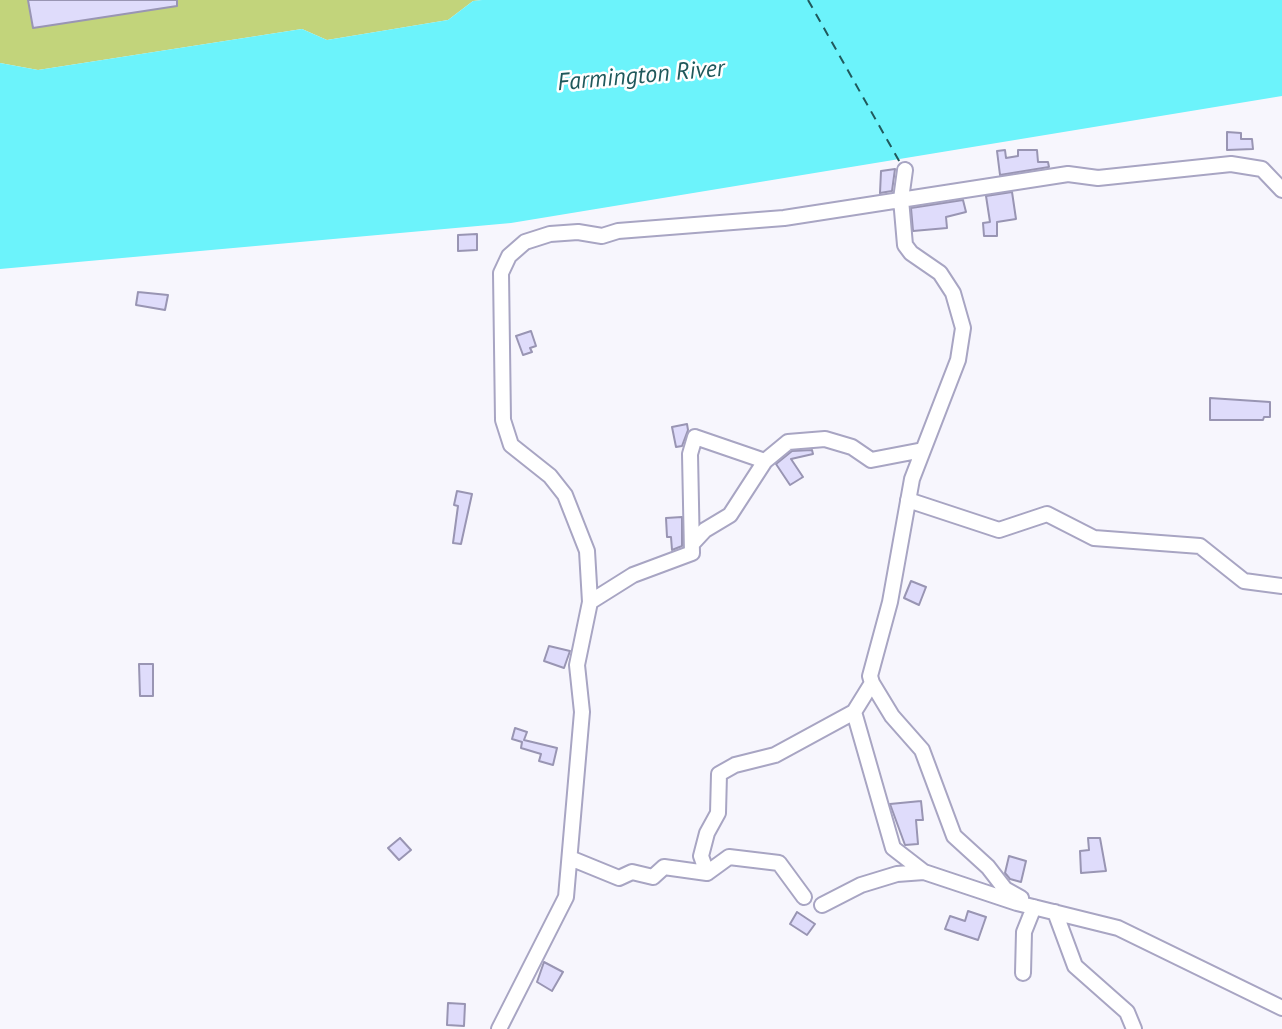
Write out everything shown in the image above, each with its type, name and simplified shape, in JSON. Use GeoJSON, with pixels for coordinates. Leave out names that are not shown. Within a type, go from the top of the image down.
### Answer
{"type":"FeatureCollection","features":[{"type":"Feature","properties":{"kind":"street"},"geometry":{"type":"LineString","coordinates":[[499,1029],[566,897],[582,712],[577,665],[590,601],[587,551],[565,495],[550,476],[511,445],[503,421],[501,273],[509,256],[525,242],[550,234],[578,232],[602,236],[618,231],[783,218],[1068,174],[1098,178],[1231,164],[1262,169],[1282,190]]}},
{"type":"Feature","properties":{"kind":"street"},"geometry":{"type":"LineString","coordinates":[[905,170],[901,199],[905,245],[911,253],[940,273],[953,293],[963,327],[958,360],[923,450],[908,500],[890,603],[870,676],[892,716],[922,750],[954,836],[988,867],[1005,889],[1031,906]]}},
{"type":"Feature","properties":{"kind":"street"},"geometry":{"type":"LineString","coordinates":[[590,601],[633,575],[692,553],[690,454],[695,437],[765,461]]}},
{"type":"Feature","properties":{"kind":"street"},"geometry":{"type":"LineString","coordinates":[[692,544],[705,530],[730,515],[765,461],[788,442],[825,439],[852,447],[871,460],[923,450]]}},
{"type":"Feature","properties":{"kind":"street"},"geometry":{"type":"LineString","coordinates":[[908,500],[999,530],[1047,514],[1094,538],[1200,546],[1244,581],[1282,586]]}},
{"type":"Feature","properties":{"kind":"street"},"geometry":{"type":"LineString","coordinates":[[707,873],[701,856],[706,833],[718,813],[719,774],[734,765],[775,755],[854,712],[872,683]]}},
{"type":"Feature","properties":{"kind":"street"},"geometry":{"type":"LineString","coordinates":[[854,712],[893,848],[924,872],[1031,906],[1118,928],[1282,1008]]}},
{"type":"Feature","properties":{"kind":"street"},"geometry":{"type":"LineString","coordinates":[[570,858],[619,878],[632,872],[653,877],[664,867],[707,873],[729,856],[779,863],[804,897]]}},
{"type":"Feature","properties":{"kind":"street"},"geometry":{"type":"LineString","coordinates":[[822,905],[861,885],[897,874],[924,872]]}},
{"type":"Feature","properties":{"kind":"street"},"geometry":{"type":"LineString","coordinates":[[1023,973],[1024,932],[1031,906]]}},
{"type":"Feature","properties":{"kind":"street"},"geometry":{"type":"LineString","coordinates":[[1055,912],[1075,966],[1127,1013],[1134,1029]]}},
{"type":"Feature","properties":{"kind":"green space"},"geometry":{"type":"Polygon","coordinates":[[[0,0],[482,0],[473,1],[448,20],[327,40],[302,29],[38,70],[0,63],[0,0]]]}},
{"type":"Feature","properties":{"kind":"water","name":"Farmington River"},"geometry":{"type":"Polygon","coordinates":[[[1282,0],[1282,96],[511,223],[0,269],[0,63],[38,70],[302,29],[327,40],[448,20],[473,1],[1282,0]]]}},
{"type":"Feature","properties":{"kind":"building"},"geometry":{"type":"Polygon","coordinates":[[[28,0],[177,0],[177,6],[33,28],[28,0]]]}},
{"type":"Feature","properties":{"kind":"building"},"geometry":{"type":"Polygon","coordinates":[[[1227,132],[1241,133],[1241,139],[1252,139],[1253,149],[1227,150],[1227,132]]]}},
{"type":"Feature","properties":{"kind":"building"},"geometry":{"type":"Polygon","coordinates":[[[1005,150],[1006,158],[1018,156],[1018,150],[1037,150],[1038,162],[1048,162],[1049,167],[1000,175],[997,151],[1005,150]]]}},
{"type":"Feature","properties":{"kind":"building"},"geometry":{"type":"Polygon","coordinates":[[[895,169],[892,191],[880,193],[881,171],[895,169]]]}},
{"type":"Feature","properties":{"kind":"building"},"geometry":{"type":"Polygon","coordinates":[[[1012,192],[1016,219],[997,222],[997,236],[984,236],[983,223],[990,222],[986,196],[1012,192]]]}},
{"type":"Feature","properties":{"kind":"building"},"geometry":{"type":"Polygon","coordinates":[[[963,200],[966,212],[946,217],[947,228],[913,231],[911,208],[963,200]]]}},
{"type":"Feature","properties":{"kind":"building"},"geometry":{"type":"Polygon","coordinates":[[[477,234],[477,250],[458,251],[458,235],[477,234]]]}},
{"type":"Feature","properties":{"kind":"building"},"geometry":{"type":"Polygon","coordinates":[[[138,292],[168,295],[165,310],[136,305],[138,292]]]}},
{"type":"Feature","properties":{"kind":"building"},"geometry":{"type":"Polygon","coordinates":[[[531,331],[536,346],[530,348],[532,352],[523,355],[516,336],[531,331]]]}},
{"type":"Feature","properties":{"kind":"building"},"geometry":{"type":"Polygon","coordinates":[[[1210,398],[1270,402],[1270,417],[1264,417],[1263,420],[1210,420],[1210,398]]]}},
{"type":"Feature","properties":{"kind":"building"},"geometry":{"type":"Polygon","coordinates":[[[687,424],[688,430],[682,446],[676,447],[672,427],[687,424]]]}},
{"type":"Feature","properties":{"kind":"building"},"geometry":{"type":"Polygon","coordinates":[[[812,450],[813,454],[791,459],[803,477],[790,485],[776,464],[792,451],[812,450]]]}},
{"type":"Feature","properties":{"kind":"building"},"geometry":{"type":"Polygon","coordinates":[[[457,491],[472,494],[461,544],[453,543],[458,506],[454,505],[457,491]]]}},
{"type":"Feature","properties":{"kind":"building"},"geometry":{"type":"Polygon","coordinates":[[[682,517],[682,546],[672,550],[671,537],[667,537],[666,518],[682,517]]]}},
{"type":"Feature","properties":{"kind":"building"},"geometry":{"type":"Polygon","coordinates":[[[911,581],[926,587],[919,605],[904,598],[911,581]]]}},
{"type":"Feature","properties":{"kind":"building"},"geometry":{"type":"Polygon","coordinates":[[[549,646],[570,651],[564,668],[544,661],[549,646]]]}},
{"type":"Feature","properties":{"kind":"building"},"geometry":{"type":"Polygon","coordinates":[[[139,664],[153,664],[153,696],[140,696],[139,664]]]}},
{"type":"Feature","properties":{"kind":"building"},"geometry":{"type":"Polygon","coordinates":[[[515,728],[527,732],[524,740],[557,748],[553,765],[539,761],[541,754],[521,748],[522,742],[512,739],[515,728]]]}},
{"type":"Feature","properties":{"kind":"building"},"geometry":{"type":"Polygon","coordinates":[[[921,801],[923,820],[916,820],[918,844],[905,845],[890,804],[921,801]]]}},
{"type":"Feature","properties":{"kind":"building"},"geometry":{"type":"Polygon","coordinates":[[[400,838],[411,850],[399,860],[388,848],[400,838]]]}},
{"type":"Feature","properties":{"kind":"building"},"geometry":{"type":"Polygon","coordinates":[[[1088,838],[1100,838],[1106,871],[1081,873],[1080,851],[1089,850],[1088,838]]]}},
{"type":"Feature","properties":{"kind":"building"},"geometry":{"type":"Polygon","coordinates":[[[1009,856],[1026,861],[1021,882],[1010,879],[1005,873],[1009,856]]]}},
{"type":"Feature","properties":{"kind":"building"},"geometry":{"type":"Polygon","coordinates":[[[968,911],[986,917],[978,940],[945,929],[950,916],[965,921],[968,911]]]}},
{"type":"Feature","properties":{"kind":"building"},"geometry":{"type":"Polygon","coordinates":[[[797,912],[815,924],[807,935],[790,924],[797,912]]]}},
{"type":"Feature","properties":{"kind":"building"},"geometry":{"type":"Polygon","coordinates":[[[544,962],[563,972],[552,991],[537,982],[544,962]]]}},
{"type":"Feature","properties":{"kind":"building"},"geometry":{"type":"Polygon","coordinates":[[[448,1003],[465,1004],[464,1026],[447,1025],[448,1003]]]}},
{"type":"Feature","properties":{"kind":"ferry route"},"geometry":{"type":"LineString","coordinates":[[808,0],[902,166]]}}]}
